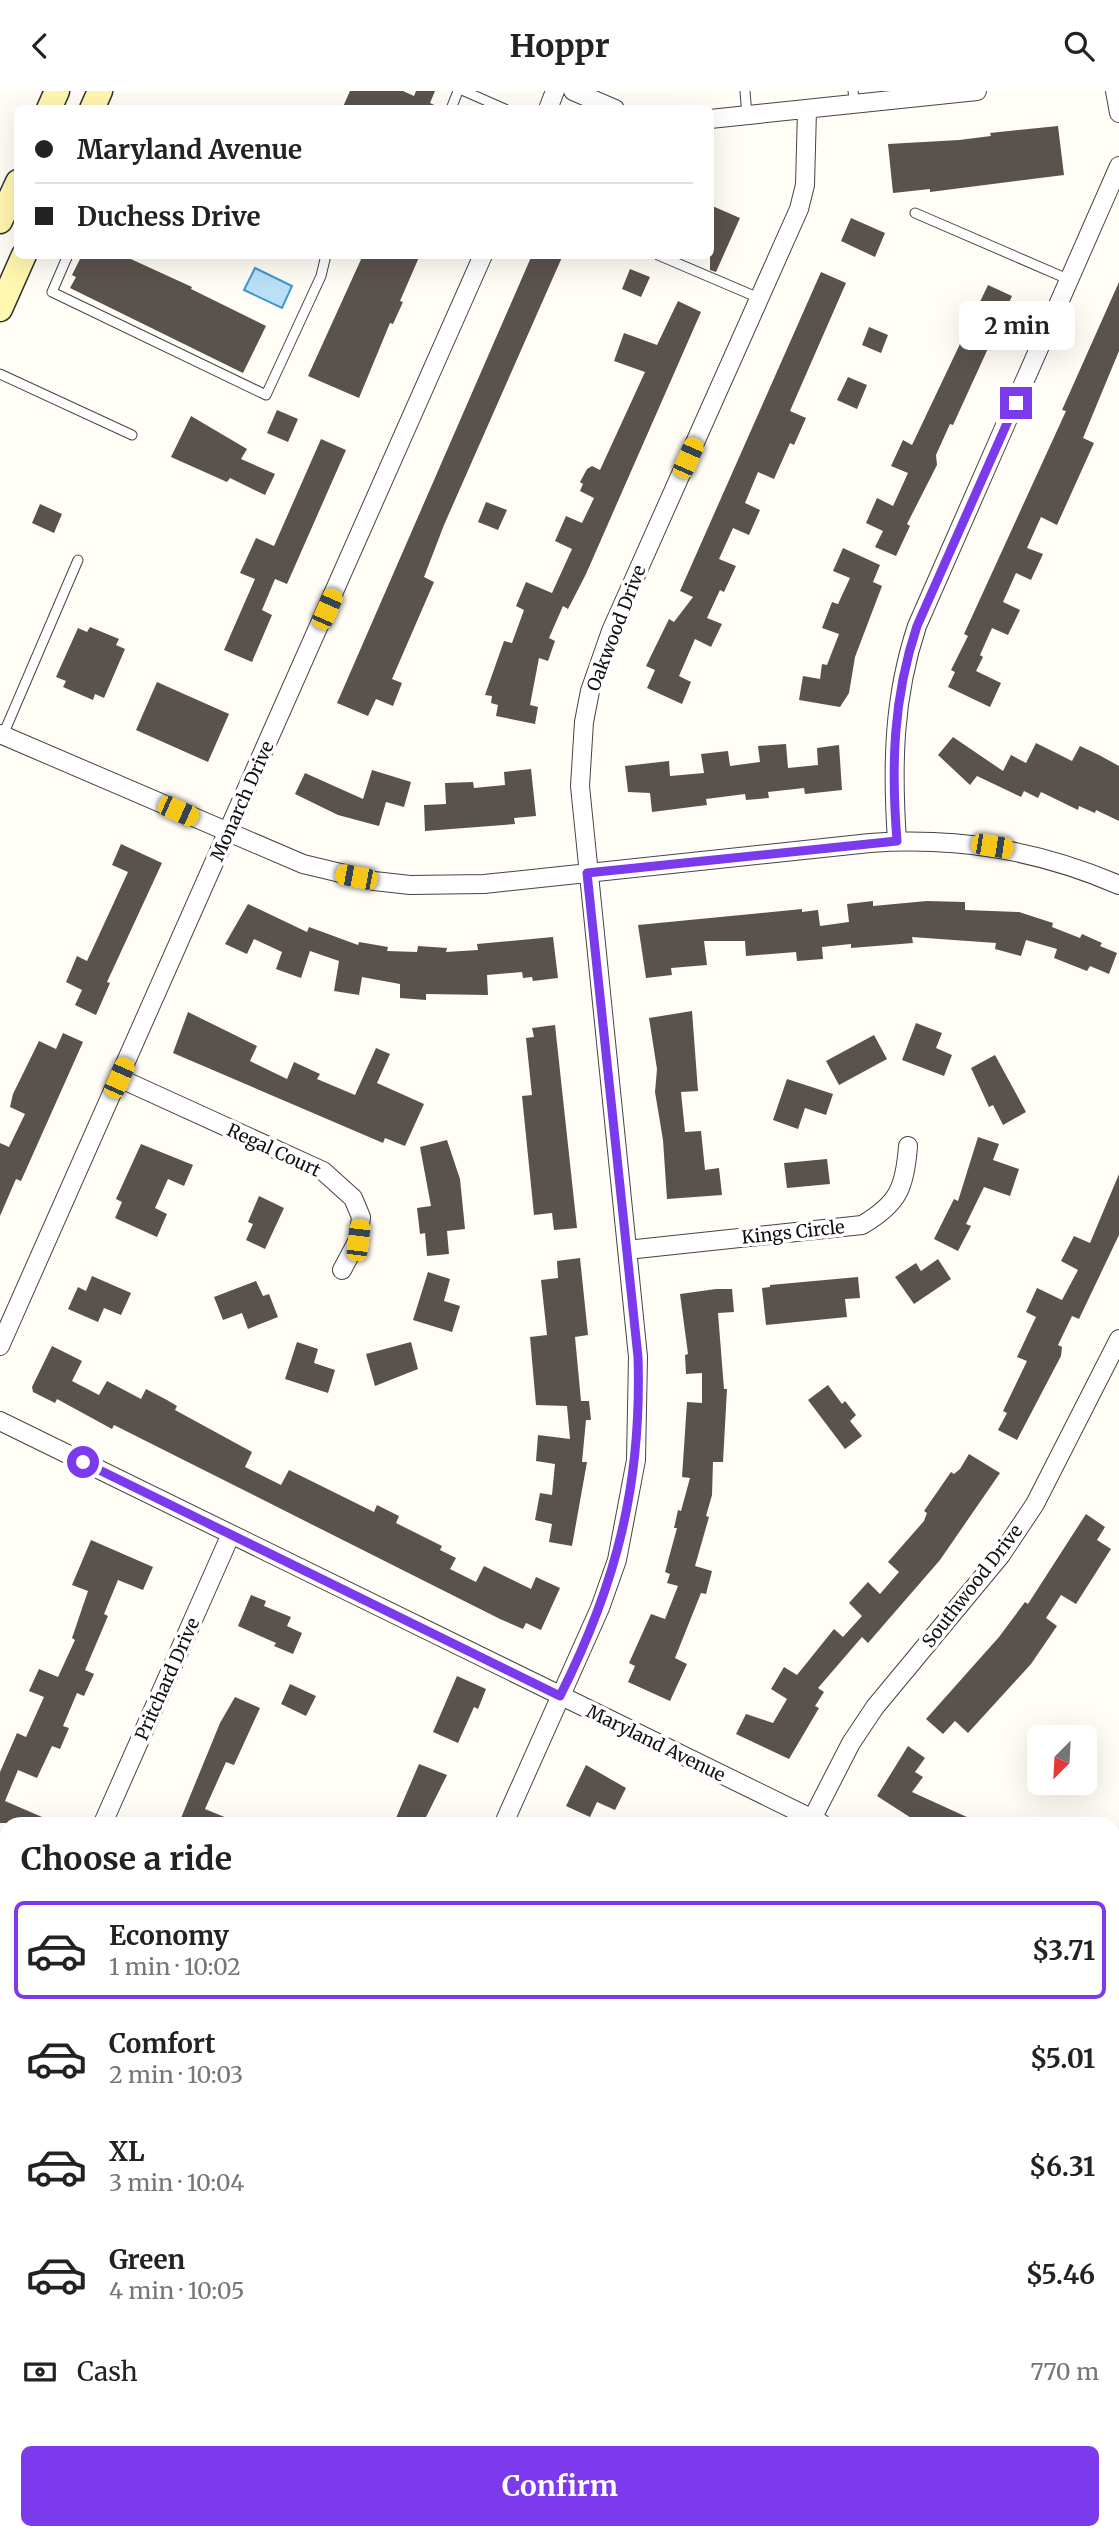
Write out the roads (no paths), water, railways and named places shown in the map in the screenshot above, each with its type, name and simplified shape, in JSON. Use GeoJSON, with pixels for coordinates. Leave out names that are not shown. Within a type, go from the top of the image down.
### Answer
{"type":"FeatureCollection","features":[{"type":"Feature","properties":{"kind":"street"},"geometry":{"type":"LineString","coordinates":[[573,91],[606,105]]}},
{"type":"Feature","properties":{"kind":"street"},"geometry":{"type":"LineString","coordinates":[[714,119],[807,110],[854,98],[977,91]]}},
{"type":"Feature","properties":{"kind":"street"},"geometry":{"type":"LineString","coordinates":[[1115,91],[1119,113]]}},
{"type":"Feature","properties":{"kind":"street","name":"Oakwood Drive"},"geometry":{"type":"LineString","coordinates":[[507,1817],[600,1608],[629,1510],[640,1408],[638,1357],[587,873],[580,754],[586,712],[599,661],[799,209],[806,173],[807,110]]}},
{"type":"Feature","properties":{"kind":"street"},"geometry":{"type":"LineString","coordinates":[[897,841],[892,758],[894,725],[906,658],[917,626],[1119,166]]}},
{"type":"Feature","properties":{"kind":"street"},"geometry":{"type":"LineString","coordinates":[[0,221],[14,191]]}},
{"type":"Feature","properties":{"kind":"street"},"geometry":{"type":"LineString","coordinates":[[0,309],[22,259]]}},
{"type":"Feature","properties":{"kind":"street","name":"Monarch Drive"},"geometry":{"type":"LineString","coordinates":[[0,1346],[481,259]]}},
{"type":"Feature","properties":{"kind":"street"},"geometry":{"type":"LineString","coordinates":[[2,735],[315,867],[374,881],[411,885],[472,885],[897,841],[972,843],[1011,849],[1050,858],[1119,885]]}},
{"type":"Feature","properties":{"kind":"street","name":"Regal Court"},"geometry":{"type":"LineString","coordinates":[[119,1078],[323,1171],[354,1198],[361,1217],[358,1240],[342,1270]]}},
{"type":"Feature","properties":{"kind":"street","name":"Kings Circle"},"geometry":{"type":"LineString","coordinates":[[627,1250],[862,1225],[889,1209],[906,1171],[908,1146]]}},
{"type":"Feature","properties":{"kind":"street","name":"Southwood Drive"},"geometry":{"type":"LineString","coordinates":[[816,1817],[851,1742],[875,1707],[1001,1555],[1035,1504],[1119,1339]]}},
{"type":"Feature","properties":{"kind":"street","name":"Maryland Avenue"},"geometry":{"type":"LineString","coordinates":[[0,1421],[804,1817]]}},
{"type":"Feature","properties":{"kind":"street","name":"Pritchard Drive"},"geometry":{"type":"LineString","coordinates":[[106,1817],[231,1534]]}},
{"type":"Feature","properties":{"kind":"lane"},"geometry":{"type":"LineString","coordinates":[[461,91],[495,105]]}},
{"type":"Feature","properties":{"kind":"lane"},"geometry":{"type":"LineString","coordinates":[[745,91],[747,116]]}},
{"type":"Feature","properties":{"kind":"lane"},"geometry":{"type":"LineString","coordinates":[[915,213],[1070,279]]}},
{"type":"Feature","properties":{"kind":"lane"},"geometry":{"type":"LineString","coordinates":[[66,259],[52,292],[265,395],[321,277],[325,259]]}},
{"type":"Feature","properties":{"kind":"lane"},"geometry":{"type":"LineString","coordinates":[[668,259],[760,297]]}},
{"type":"Feature","properties":{"kind":"lane"},"geometry":{"type":"LineString","coordinates":[[0,374],[132,435]]}},
{"type":"Feature","properties":{"kind":"lane"},"geometry":{"type":"LineString","coordinates":[[2,735],[78,561]]}},
{"type":"Feature","properties":{"kind":"water"},"geometry":{"type":"Polygon","coordinates":[[[255,268],[292,286],[282,308],[244,290],[255,268]]]}}]}
